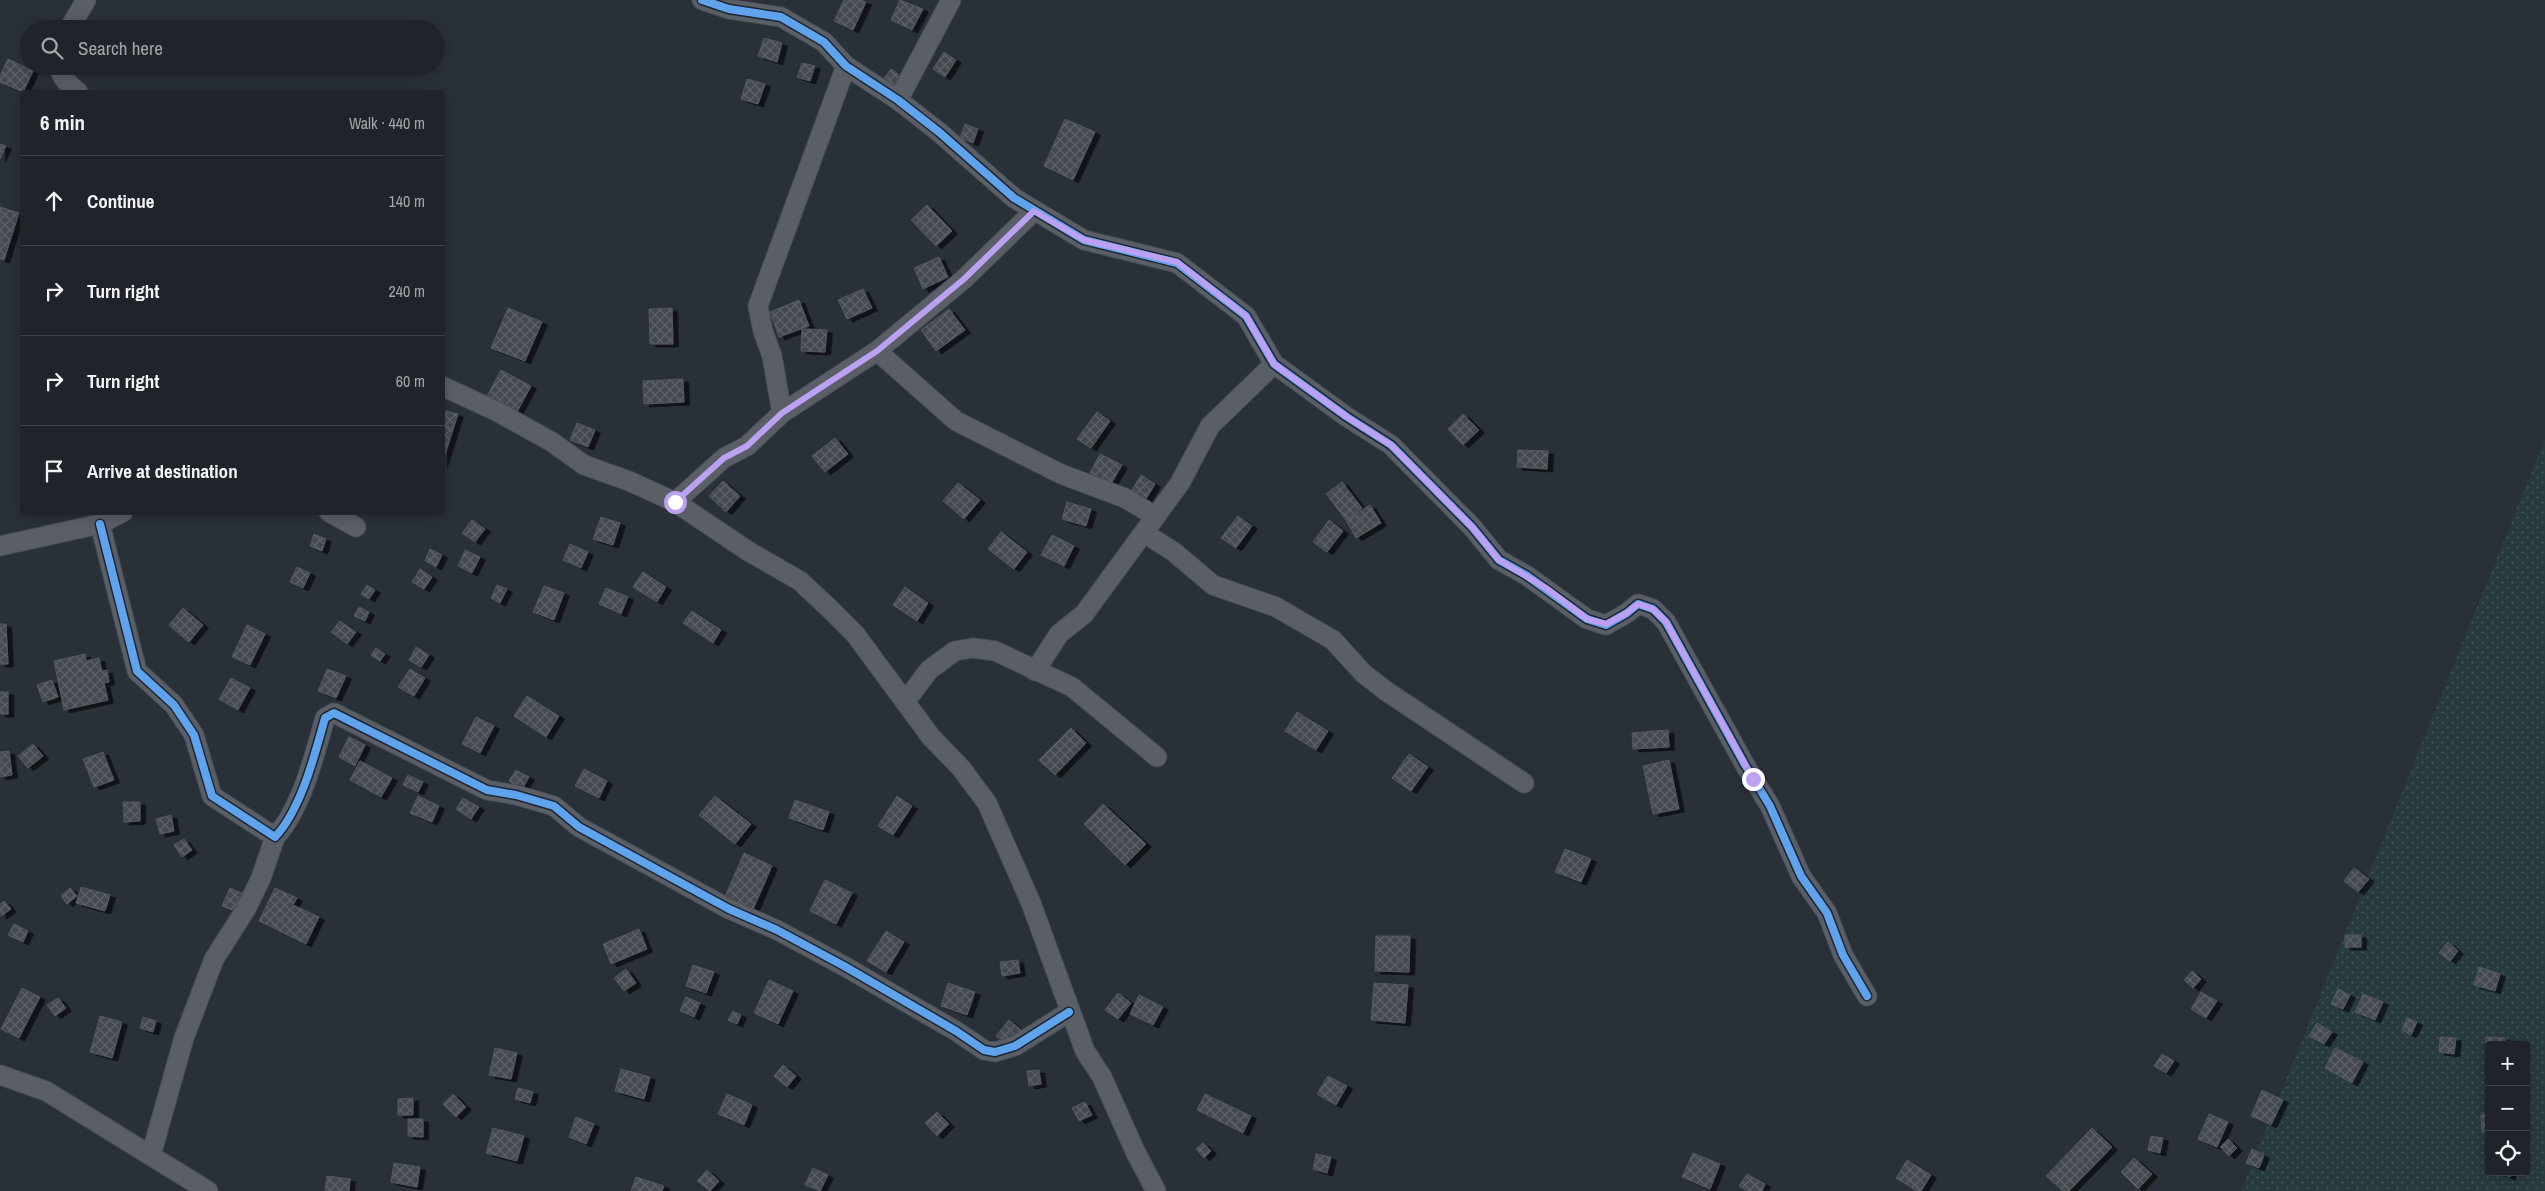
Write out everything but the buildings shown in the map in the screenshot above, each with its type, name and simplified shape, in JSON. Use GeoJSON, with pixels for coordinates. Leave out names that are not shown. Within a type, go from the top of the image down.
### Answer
{"type":"FeatureCollection","features":[{"type":"Feature","properties":{"kind":"street"},"geometry":{"type":"LineString","coordinates":[[74,20],[86,0]]}},
{"type":"Feature","properties":{"kind":"street"},"geometry":{"type":"LineString","coordinates":[[702,0],[729,9],[781,17],[824,42],[846,66],[898,100],[939,132],[1014,198],[1084,240],[1177,262],[1246,316],[1274,364],[1347,417],[1391,445],[1472,527],[1499,560],[1546,588],[1587,619],[1606,624],[1627,613],[1638,604],[1653,609],[1666,622],[1745,765],[1770,806],[1800,876],[1827,913],[1843,956],[1867,996]]}},
{"type":"Feature","properties":{"kind":"street"},"geometry":{"type":"LineString","coordinates":[[898,100],[951,0]]}},
{"type":"Feature","properties":{"kind":"street"},"geometry":{"type":"LineString","coordinates":[[782,413],[772,356],[763,331],[758,306],[846,66]]}},
{"type":"Feature","properties":{"kind":"street"},"geometry":{"type":"LineString","coordinates":[[61,75],[76,90]]}},
{"type":"Feature","properties":{"kind":"street"},"geometry":{"type":"LineString","coordinates":[[675,502],[724,458],[747,446],[782,413],[877,351],[964,279],[1034,211]]}},
{"type":"Feature","properties":{"kind":"street"},"geometry":{"type":"LineString","coordinates":[[877,351],[956,421],[1061,474],[1124,498],[1155,516]]}},
{"type":"Feature","properties":{"kind":"street"},"geometry":{"type":"LineString","coordinates":[[1035,671],[1059,634],[1084,614],[1180,483],[1210,426],[1274,364]]}},
{"type":"Feature","properties":{"kind":"street"},"geometry":{"type":"LineString","coordinates":[[445,387],[498,412],[552,442],[584,465],[629,481],[675,502],[748,550],[800,581],[855,634],[931,738],[961,768],[987,803],[1031,903],[1069,1012],[1085,1051],[1102,1078],[1135,1151],[1156,1191]]}},
{"type":"Feature","properties":{"kind":"street"},"geometry":{"type":"LineString","coordinates":[[0,546],[100,524],[117,515]]}},
{"type":"Feature","properties":{"kind":"street"},"geometry":{"type":"LineString","coordinates":[[334,515],[356,527]]}},
{"type":"Feature","properties":{"kind":"street"},"geometry":{"type":"LineString","coordinates":[[100,524],[137,671],[174,705],[194,735],[212,796],[275,837]]}},
{"type":"Feature","properties":{"kind":"street"},"geometry":{"type":"LineString","coordinates":[[1144,533],[1174,552],[1213,585],[1276,607],[1333,640],[1363,673],[1386,691],[1524,783]]}},
{"type":"Feature","properties":{"kind":"street"},"geometry":{"type":"LineString","coordinates":[[905,702],[929,670],[955,650],[973,648],[995,650],[1035,671],[1072,687],[1157,757]]}},
{"type":"Feature","properties":{"kind":"street"},"geometry":{"type":"LineString","coordinates":[[151,1155],[184,1038],[214,959],[246,909],[261,878],[275,837],[282,830],[296,804],[325,718],[334,713],[487,790],[516,795],[554,806],[579,827],[729,908],[777,930],[836,961],[956,1031],[984,1050],[996,1052],[1015,1046],[1069,1012]]}},
{"type":"Feature","properties":{"kind":"street"},"geometry":{"type":"LineString","coordinates":[[0,1075],[46,1091],[208,1191]]}},
{"type":"Feature","properties":{"kind":"green space"},"geometry":{"type":"Polygon","coordinates":[[[2545,439],[2545,1191],[2241,1191],[2545,439]]]}},
{"type":"Feature","properties":{"kind":"cycle path"},"geometry":{"type":"LineString","coordinates":[[702,0],[729,9],[781,17],[824,42],[846,66],[898,100],[939,132],[1014,198],[1084,240],[1177,263],[1246,316],[1274,364],[1347,417],[1391,445],[1472,527],[1499,560],[1526,575],[1587,619],[1606,625],[1638,604],[1653,609],[1666,622],[1745,765],[1770,806],[1801,876],[1827,913],[1843,955],[1867,996]]}},
{"type":"Feature","properties":{"kind":"cycle path"},"geometry":{"type":"LineString","coordinates":[[100,524],[137,671],[174,705],[194,735],[212,796],[275,837],[284,826],[300,797],[325,718],[334,713],[487,790],[516,795],[554,806],[579,827],[729,909],[777,930],[844,966],[956,1031],[984,1050],[995,1052],[1015,1046],[1069,1012]]}},
{"type":"Feature","properties":{"kind":"route"},"geometry":{"type":"LineString","coordinates":[[675,502],[724,458],[747,446],[782,413],[877,351],[964,279],[1034,211],[1084,240],[1177,262],[1246,316],[1274,364],[1347,417],[1391,445],[1472,527],[1499,560],[1546,588],[1587,619],[1606,624],[1627,613],[1638,604],[1653,609],[1666,622],[1753,779]]}}]}
